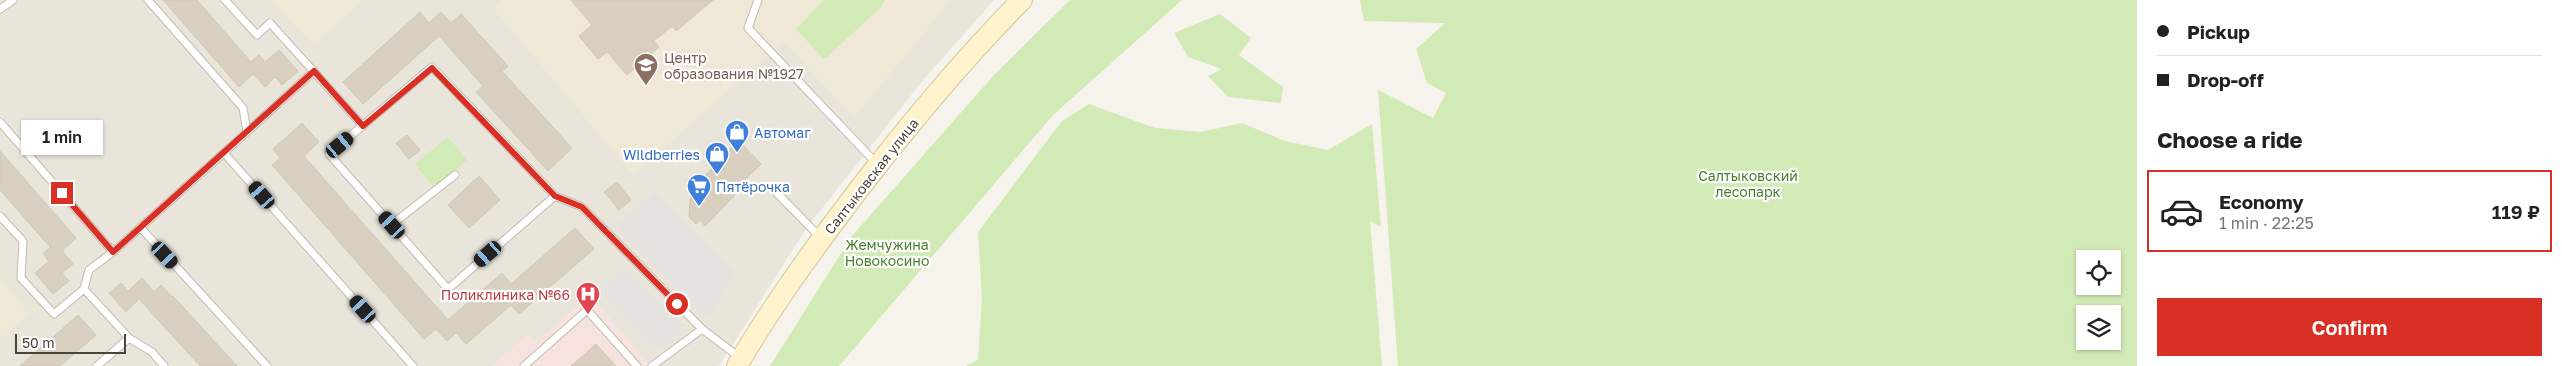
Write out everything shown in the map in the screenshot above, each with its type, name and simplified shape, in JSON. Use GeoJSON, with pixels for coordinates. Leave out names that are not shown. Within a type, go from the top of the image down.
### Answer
{"type":"FeatureCollection","features":[{"type":"Feature","properties":{"kind":"street","name":"Салтыковская улица"},"geometry":{"type":"LineString","coordinates":[[740,362],[822,239],[878,165],[964,60],[1022,0]]}},
{"type":"Feature","properties":{"kind":"lane"},"geometry":{"type":"LineString","coordinates":[[0,9],[13,0]]}},
{"type":"Feature","properties":{"kind":"lane"},"geometry":{"type":"LineString","coordinates":[[148,0],[244,108],[247,132]]}},
{"type":"Feature","properties":{"kind":"lane"},"geometry":{"type":"LineString","coordinates":[[225,0],[257,34],[270,23],[363,126]]}},
{"type":"Feature","properties":{"kind":"lane"},"geometry":{"type":"LineString","coordinates":[[758,0],[748,28],[878,165]]}},
{"type":"Feature","properties":{"kind":"lane"},"geometry":{"type":"LineString","coordinates":[[555,196],[448,289],[329,154],[432,68],[555,196],[582,207],[702,329],[740,362]]}},
{"type":"Feature","properties":{"kind":"lane"},"geometry":{"type":"LineString","coordinates":[[0,216],[23,241],[21,278],[54,314],[84,288],[89,270],[113,252],[314,71]]}},
{"type":"Feature","properties":{"kind":"lane"},"geometry":{"type":"LineString","coordinates":[[0,122],[113,252]]}},
{"type":"Feature","properties":{"kind":"lane"},"geometry":{"type":"LineString","coordinates":[[224,153],[413,366]]}},
{"type":"Feature","properties":{"kind":"lane"},"geometry":{"type":"LineString","coordinates":[[392,225],[456,175]]}},
{"type":"Feature","properties":{"kind":"lane"},"geometry":{"type":"LineString","coordinates":[[775,192],[822,239]]}},
{"type":"Feature","properties":{"kind":"lane"},"geometry":{"type":"LineString","coordinates":[[140,227],[267,366]]}},
{"type":"Feature","properties":{"kind":"lane"},"geometry":{"type":"LineString","coordinates":[[84,288],[129,338],[152,352],[164,366]]}},
{"type":"Feature","properties":{"kind":"lane"},"geometry":{"type":"LineString","coordinates":[[524,366],[587,310],[637,366]]}},
{"type":"Feature","properties":{"kind":"lane"},"geometry":{"type":"LineString","coordinates":[[652,366],[702,329]]}},
{"type":"Feature","properties":{"kind":"lane"},"geometry":{"type":"LineString","coordinates":[[97,366],[129,338]]}},
{"type":"Feature","properties":{"kind":"shaded area"},"geometry":{"type":"Polygon","coordinates":[[[0,0],[994,0],[919,85],[806,229],[719,366],[0,366],[0,0]]]}},
{"type":"Feature","properties":{"kind":"shaded area"},"geometry":{"type":"Polygon","coordinates":[[[271,0],[364,0],[314,45],[271,0]]]}},
{"type":"Feature","properties":{"kind":"shaded area","name":"Центр образования №1927"},"geometry":{"type":"Polygon","coordinates":[[[501,0],[951,0],[854,118],[784,42],[633,175],[493,8],[501,0]]]}},
{"type":"Feature","properties":{"kind":"shaded area"},"geometry":{"type":"Polygon","coordinates":[[[656,192],[736,273],[707,318],[615,225],[656,192]]]}},
{"type":"Feature","properties":{"kind":"shaded area"},"geometry":{"type":"Polygon","coordinates":[[[624,267],[684,326],[660,350],[600,291],[624,267]]]}},
{"type":"Feature","properties":{"kind":"shaded area"},"geometry":{"type":"Polygon","coordinates":[[[0,277],[29,314],[0,340],[0,277]]]}},
{"type":"Feature","properties":{"kind":"shaded area","name":"Поликлиника №66"},"geometry":{"type":"Polygon","coordinates":[[[591,295],[650,366],[492,366],[528,334],[536,342],[591,295]]]}},
{"type":"Feature","properties":{"kind":"green space"},"geometry":{"type":"Polygon","coordinates":[[[824,0],[885,0],[881,7],[827,57],[823,58],[796,29],[824,0]]]}},
{"type":"Feature","properties":{"kind":"green space","name":"Жемчужина Новокосино"},"geometry":{"type":"Polygon","coordinates":[[[1070,0],[1182,0],[1052,116],[839,366],[770,366],[852,236],[994,75],[1070,0]]]}},
{"type":"Feature","properties":{"kind":"green space","name":"Салтыковский лесопарк"},"geometry":{"type":"Polygon","coordinates":[[[1360,0],[2137,0],[2137,366],[1398,366],[1378,90],[1433,118],[1446,93],[1427,83],[1416,49],[1445,23],[1364,21],[1360,0]]]}},
{"type":"Feature","properties":{"kind":"green space"},"geometry":{"type":"Polygon","coordinates":[[[1220,14],[1251,38],[1239,55],[1283,87],[1281,103],[1228,97],[1208,76],[1222,69],[1188,57],[1174,33],[1220,14]]]}},
{"type":"Feature","properties":{"kind":"green space"},"geometry":{"type":"Polygon","coordinates":[[[1089,104],[1155,128],[1201,132],[1242,123],[1285,141],[1328,150],[1372,124],[1381,227],[1370,221],[1382,366],[965,366],[978,360],[982,299],[978,232],[1062,121],[1089,104]]]}},
{"type":"Feature","properties":{"kind":"green space"},"geometry":{"type":"Polygon","coordinates":[[[448,137],[467,160],[434,188],[415,164],[448,137]]]}},
{"type":"Feature","properties":{"kind":"building"},"geometry":{"type":"Polygon","coordinates":[[[163,0],[197,0],[251,62],[259,55],[265,62],[279,50],[298,71],[282,85],[275,77],[265,87],[253,74],[239,87],[163,0]]]}},
{"type":"Feature","properties":{"kind":"building"},"geometry":{"type":"Polygon","coordinates":[[[571,0],[713,0],[676,31],[672,26],[654,41],[659,47],[627,75],[607,52],[598,59],[579,36],[592,25],[571,0]]]}},
{"type":"Feature","properties":{"kind":"building"},"geometry":{"type":"Polygon","coordinates":[[[420,12],[429,23],[441,12],[451,23],[461,14],[508,66],[502,71],[572,148],[548,171],[476,92],[483,86],[439,36],[363,104],[343,82],[420,12]]]}},
{"type":"Feature","properties":{"kind":"building"},"geometry":{"type":"Polygon","coordinates":[[[302,123],[319,142],[304,156],[448,320],[502,273],[511,284],[575,228],[594,249],[519,314],[511,305],[466,344],[456,333],[447,341],[436,329],[424,339],[272,165],[280,158],[273,149],[302,123]]]}},
{"type":"Feature","properties":{"kind":"building"},"geometry":{"type":"Polygon","coordinates":[[[407,135],[420,150],[409,159],[396,143],[407,135]]]}},
{"type":"Feature","properties":{"kind":"building"},"geometry":{"type":"Polygon","coordinates":[[[738,140],[761,164],[733,192],[735,195],[705,226],[700,220],[696,224],[689,217],[690,200],[694,188],[738,140]]]}},
{"type":"Feature","properties":{"kind":"building"},"geometry":{"type":"Polygon","coordinates":[[[0,151],[76,238],[62,251],[73,264],[62,273],[69,281],[53,294],[35,273],[49,261],[43,254],[50,247],[0,190],[0,151]]]}},
{"type":"Feature","properties":{"kind":"building"},"geometry":{"type":"Polygon","coordinates":[[[479,176],[500,200],[469,228],[448,205],[479,176]]]}},
{"type":"Feature","properties":{"kind":"building"},"geometry":{"type":"Polygon","coordinates":[[[617,182],[631,200],[619,210],[604,192],[617,182]]]}},
{"type":"Feature","properties":{"kind":"building"},"geometry":{"type":"Polygon","coordinates":[[[142,278],[154,292],[161,285],[173,296],[237,366],[200,366],[139,299],[126,312],[109,293],[121,283],[128,291],[142,278]]]}},
{"type":"Feature","properties":{"kind":"building"},"geometry":{"type":"Polygon","coordinates":[[[78,315],[96,335],[60,366],[20,366],[78,315]]]}},
{"type":"Feature","properties":{"kind":"building"},"geometry":{"type":"Polygon","coordinates":[[[596,344],[616,366],[571,366],[596,344]]]}},
{"type":"Feature","properties":{"kind":"place","name":"Центр образования №1927"},"geometry":{"type":"Point","coordinates":[646,86]}},
{"type":"Feature","properties":{"kind":"place","name":"Автомаг"},"geometry":{"type":"Point","coordinates":[737,153]}},
{"type":"Feature","properties":{"kind":"place","name":"Wildberries"},"geometry":{"type":"Point","coordinates":[717,175]}},
{"type":"Feature","properties":{"kind":"place","name":"Пятёрочка"},"geometry":{"type":"Point","coordinates":[699,207]}},
{"type":"Feature","properties":{"kind":"place","name":"Поликлиника №66"},"geometry":{"type":"Point","coordinates":[588,315]}},
{"type":"Feature","properties":{"kind":"route"},"geometry":{"type":"LineString","coordinates":[[62,193],[113,252],[158,209],[224,153],[314,71],[363,126],[432,68],[555,196],[582,207],[677,304]]}}]}
